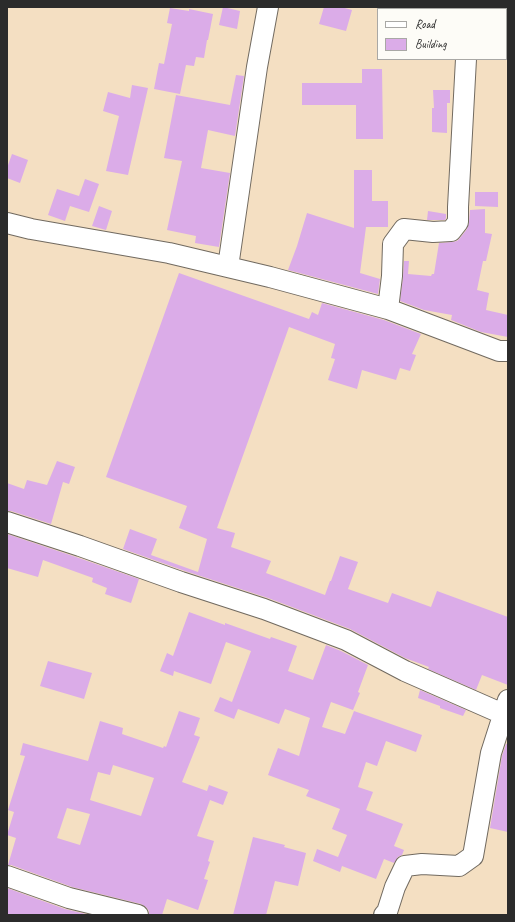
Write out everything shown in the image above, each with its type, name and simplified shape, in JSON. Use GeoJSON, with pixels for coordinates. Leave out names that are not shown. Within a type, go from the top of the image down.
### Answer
{"type":"FeatureCollection","features":[{"type":"Feature","properties":{"kind":"street"},"geometry":{"type":"LineString","coordinates":[[228,267],[257,67],[268,7]]}},
{"type":"Feature","properties":{"kind":"street"},"geometry":{"type":"LineString","coordinates":[[388,309],[392,276],[392,244],[404,229],[433,232],[451,230],[458,222],[466,60]]}},
{"type":"Feature","properties":{"kind":"street"},"geometry":{"type":"LineString","coordinates":[[7,223],[31,229],[169,252],[270,277],[388,309],[499,351],[508,351]]}},
{"type":"Feature","properties":{"kind":"street"},"geometry":{"type":"LineString","coordinates":[[7,522],[264,609],[346,640],[405,671],[506,707],[491,753],[473,856],[459,866],[422,864],[405,866],[395,887],[387,912],[384,915]]}},
{"type":"Feature","properties":{"kind":"street"},"geometry":{"type":"LineString","coordinates":[[7,876],[68,898],[138,915]]}},
{"type":"Feature","properties":{"kind":"building"},"geometry":{"type":"Polygon","coordinates":[[[223,7],[240,11],[237,29],[219,25],[223,7]]]}},
{"type":"Feature","properties":{"kind":"building"},"geometry":{"type":"Polygon","coordinates":[[[324,7],[341,7],[352,10],[346,31],[319,24],[324,7]]]}},
{"type":"Feature","properties":{"kind":"building"},"geometry":{"type":"Polygon","coordinates":[[[170,8],[189,11],[189,9],[213,14],[204,58],[196,57],[194,66],[186,65],[180,94],[154,89],[159,63],[164,64],[172,24],[167,23],[170,8]]]}},
{"type":"Feature","properties":{"kind":"building"},"geometry":{"type":"Polygon","coordinates":[[[362,69],[382,69],[383,139],[356,139],[356,105],[302,105],[302,83],[362,83],[362,69]]]}},
{"type":"Feature","properties":{"kind":"building"},"geometry":{"type":"Polygon","coordinates":[[[236,75],[244,76],[235,136],[208,130],[201,168],[230,173],[219,247],[195,243],[196,236],[167,230],[182,161],[164,158],[176,95],[230,105],[236,75]]]}},
{"type":"Feature","properties":{"kind":"building"},"geometry":{"type":"Polygon","coordinates":[[[132,85],[148,88],[128,175],[106,171],[119,116],[103,111],[108,92],[130,98],[132,85]]]}},
{"type":"Feature","properties":{"kind":"building"},"geometry":{"type":"Polygon","coordinates":[[[433,90],[450,90],[450,103],[447,103],[447,133],[432,132],[432,108],[434,108],[433,90]]]}},
{"type":"Feature","properties":{"kind":"building"},"geometry":{"type":"Polygon","coordinates":[[[12,154],[28,160],[20,183],[7,178],[7,168],[12,154]]]}},
{"type":"Feature","properties":{"kind":"building"},"geometry":{"type":"Polygon","coordinates":[[[354,170],[372,170],[372,201],[388,201],[388,227],[366,227],[360,273],[380,279],[378,294],[288,270],[307,213],[354,228],[354,170]]]}},
{"type":"Feature","properties":{"kind":"building"},"geometry":{"type":"Polygon","coordinates":[[[85,179],[99,184],[89,212],[70,206],[65,221],[48,215],[57,189],[79,196],[85,179]]]}},
{"type":"Feature","properties":{"kind":"building"},"geometry":{"type":"Polygon","coordinates":[[[475,192],[498,192],[498,207],[475,206],[475,192]]]}},
{"type":"Feature","properties":{"kind":"building"},"geometry":{"type":"Polygon","coordinates":[[[99,206],[112,211],[106,230],[92,226],[99,206]]]}},
{"type":"Feature","properties":{"kind":"building"},"geometry":{"type":"Polygon","coordinates":[[[485,209],[485,233],[492,234],[486,261],[483,261],[477,290],[489,293],[486,310],[508,315],[508,337],[481,332],[451,320],[452,315],[424,310],[400,301],[404,261],[409,261],[408,274],[431,276],[434,274],[439,243],[457,241],[467,229],[470,210],[485,209]]]}},
{"type":"Feature","properties":{"kind":"building"},"geometry":{"type":"Polygon","coordinates":[[[428,211],[446,214],[446,218],[445,220],[427,220],[428,211]]]}},
{"type":"Feature","properties":{"kind":"building"},"geometry":{"type":"Polygon","coordinates":[[[179,273],[309,319],[312,312],[318,315],[322,303],[384,320],[421,334],[412,354],[416,355],[410,371],[400,368],[396,380],[362,370],[357,389],[328,380],[335,359],[331,358],[335,344],[289,327],[217,528],[235,533],[231,547],[271,561],[266,573],[325,595],[340,556],[358,562],[348,589],[388,603],[392,593],[431,607],[437,591],[508,617],[508,685],[482,675],[476,690],[428,669],[429,667],[405,658],[350,629],[268,598],[123,549],[130,529],[157,539],[151,555],[198,572],[207,539],[179,528],[187,506],[106,477],[179,273]]]}},
{"type":"Feature","properties":{"kind":"building"},"geometry":{"type":"Polygon","coordinates":[[[57,461],[75,467],[69,484],[63,482],[51,524],[7,511],[7,483],[24,489],[27,480],[47,485],[57,461]]]}},
{"type":"Feature","properties":{"kind":"building"},"geometry":{"type":"Polygon","coordinates":[[[7,534],[139,579],[131,603],[105,594],[107,588],[92,582],[93,578],[43,560],[38,577],[7,568],[7,534]]]}},
{"type":"Feature","properties":{"kind":"building"},"geometry":{"type":"Polygon","coordinates":[[[189,612],[225,625],[225,623],[270,639],[271,637],[297,646],[288,671],[313,680],[326,645],[368,665],[358,692],[360,693],[353,710],[331,702],[322,727],[345,734],[354,711],[422,735],[416,752],[386,741],[377,766],[366,762],[358,787],[373,792],[366,810],[403,824],[394,846],[404,850],[402,855],[398,857],[394,863],[384,859],[376,879],[342,866],[340,872],[313,861],[317,849],[338,857],[347,835],[332,829],[340,809],[306,796],[309,790],[268,775],[278,748],[299,756],[310,718],[285,709],[279,724],[238,709],[234,719],[214,711],[220,697],[232,702],[251,651],[226,642],[211,684],[174,671],[173,676],[160,671],[167,653],[173,656],[189,612]]]}},
{"type":"Feature","properties":{"kind":"building"},"geometry":{"type":"Polygon","coordinates":[[[48,661],[92,673],[84,699],[40,686],[48,661]]]}},
{"type":"Feature","properties":{"kind":"building"},"geometry":{"type":"Polygon","coordinates":[[[420,690],[466,710],[463,716],[418,698],[420,690]]]}},
{"type":"Feature","properties":{"kind":"building"},"geometry":{"type":"Polygon","coordinates":[[[179,711],[200,718],[194,735],[200,737],[182,782],[207,791],[209,785],[228,792],[223,805],[210,800],[197,836],[214,841],[208,861],[210,862],[204,879],[208,880],[198,910],[167,899],[162,915],[149,915],[149,911],[141,904],[72,887],[8,865],[16,838],[7,835],[14,812],[8,810],[25,756],[20,755],[23,743],[88,761],[100,721],[123,728],[122,734],[163,748],[164,746],[166,747],[179,711]],[[113,765],[110,775],[98,772],[90,800],[141,816],[154,778],[113,765]],[[67,808],[57,838],[80,845],[90,814],[67,808]]]}},
{"type":"Feature","properties":{"kind":"building"},"geometry":{"type":"Polygon","coordinates":[[[506,744],[508,744],[508,832],[490,828],[502,756],[506,744]]]}},
{"type":"Feature","properties":{"kind":"building"},"geometry":{"type":"Polygon","coordinates":[[[253,837],[285,845],[284,847],[306,853],[298,886],[275,881],[266,915],[233,915],[253,837]]]}},
{"type":"Feature","properties":{"kind":"building"},"geometry":{"type":"Polygon","coordinates":[[[7,888],[65,909],[90,915],[7,915],[7,888]]]}}]}
